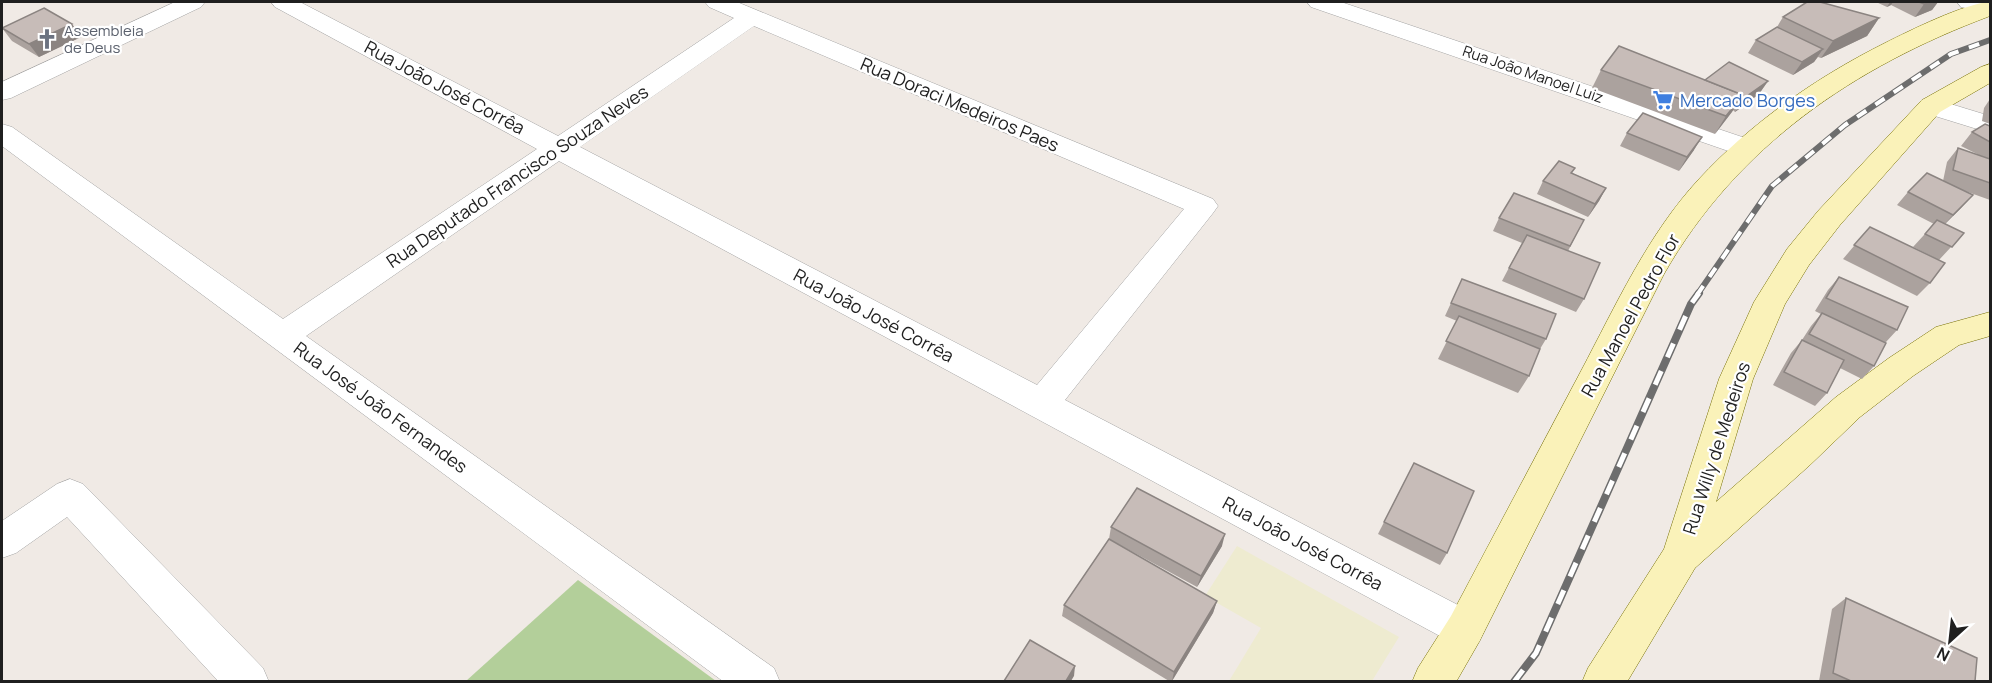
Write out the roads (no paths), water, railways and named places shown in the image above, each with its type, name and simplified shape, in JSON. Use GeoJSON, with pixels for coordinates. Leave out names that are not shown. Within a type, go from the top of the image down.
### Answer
{"type":"FeatureCollection","features":[{"type":"Feature","properties":{"kind":"street"},"geometry":{"type":"LineString","coordinates":[[2,92],[193,2]]}},
{"type":"Feature","properties":{"kind":"street","name":"Rua João José Corrêa"},"geometry":{"type":"LineString","coordinates":[[283,2],[1465,629]]}},
{"type":"Feature","properties":{"kind":"street","name":"Rua Doraci Medeiros Paes"},"geometry":{"type":"LineString","coordinates":[[717,2],[1203,206],[1041,404]]}},
{"type":"Feature","properties":{"kind":"street","name":"Rua João Manoel Luiz"},"geometry":{"type":"LineString","coordinates":[[1319,2],[1747,148]]}},
{"type":"Feature","properties":{"kind":"street"},"geometry":{"type":"LineString","coordinates":[[1969,2],[1990,8]]}},
{"type":"Feature","properties":{"kind":"street","name":"Rua Manoel Pedro Flor"},"geometry":{"type":"LineString","coordinates":[[1433,681],[1465,629],[1647,277],[1708,187],[1774,122],[1848,72],[1930,30],[1990,8]]}},
{"type":"Feature","properties":{"kind":"street","name":"Rua Deputado Francisco Souza Neves"},"geometry":{"type":"LineString","coordinates":[[282,336],[753,16]]}},
{"type":"Feature","properties":{"kind":"street","name":"Rua Willy de Medeiros"},"geometry":{"type":"LineString","coordinates":[[1603,681],[1682,556],[1736,379],[1770,302],[1798,257],[1829,218],[1931,106],[1990,72]]}},
{"type":"Feature","properties":{"kind":"street"},"geometry":{"type":"LineString","coordinates":[[1931,106],[1990,125]]}},
{"type":"Feature","properties":{"kind":"street","name":"Rua José João Fernandes"},"geometry":{"type":"LineString","coordinates":[[2,133],[759,681]]}},
{"type":"Feature","properties":{"kind":"street"},"geometry":{"type":"LineString","coordinates":[[1682,556],[1848,407],[1892,373],[1948,336],[1990,324]]}},
{"type":"Feature","properties":{"kind":"street"},"geometry":{"type":"LineString","coordinates":[[2,541],[70,495],[248,681]]}},
{"type":"Feature","properties":{"kind":"railway"},"geometry":{"type":"LineString","coordinates":[[1697,295],[1772,186],[1845,125],[1951,54],[1990,40]]}},
{"type":"Feature","properties":{"kind":"railway"},"geometry":{"type":"LineString","coordinates":[[1514,682],[1536,653],[1691,304],[1699,293]]}},
{"type":"Feature","properties":{"kind":"place","name":"Assembleia de Deus"},"geometry":{"type":"Point","coordinates":[47,39]}},
{"type":"Feature","properties":{"kind":"place","name":"Mercado Borges"},"geometry":{"type":"Point","coordinates":[1663,100]}}]}
